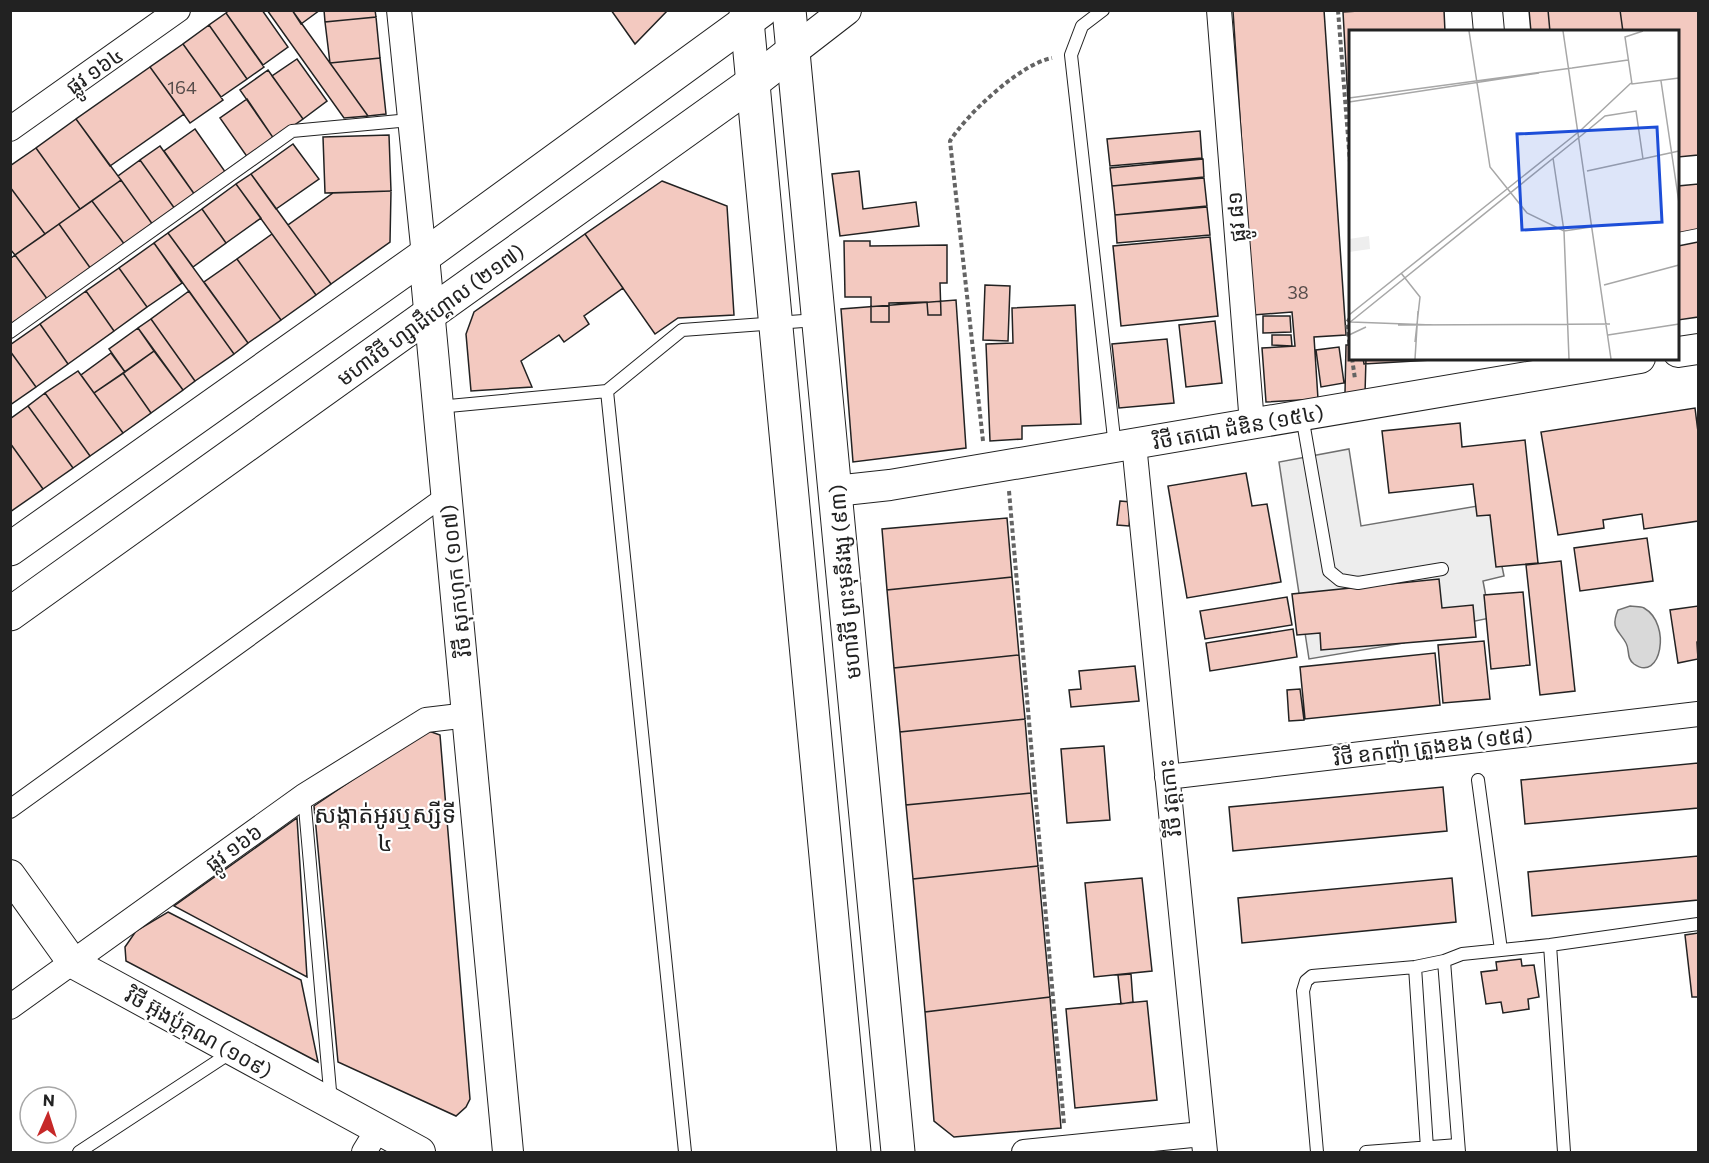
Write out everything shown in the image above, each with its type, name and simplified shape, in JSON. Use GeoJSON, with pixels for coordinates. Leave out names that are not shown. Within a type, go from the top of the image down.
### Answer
{"type":"FeatureCollection","features":[{"type":"Feature","properties":{"kind":"main road","name":"មហាវិថី ព្រះមុនីវង្ស (៩៣)"},"geometry":{"type":"LineString","coordinates":[[789,10],[898,1152]]}},
{"type":"Feature","properties":{"kind":"main road","name":"មហាវិថី ព្រះមុនីវង្ស (៩៣)"},"geometry":{"type":"LineString","coordinates":[[752,14],[752,83],[854,1152]]}},
{"type":"Feature","properties":{"kind":"main road"},"geometry":{"type":"LineString","coordinates":[[10,549],[424,256],[752,14]]}},
{"type":"Feature","properties":{"kind":"main road","name":"មហាវិថី ហ្សាដឹហ្គោល (២១៧)"},"geometry":{"type":"LineString","coordinates":[[10,614],[752,83],[793,51]]}},
{"type":"Feature","properties":{"kind":"street","name":"ផ្លូវ ១៦៤"},"geometry":{"type":"LineString","coordinates":[[10,129],[178,10]]}},
{"type":"Feature","properties":{"kind":"street","name":"វិថី សុកហុក (១០៧)"},"geometry":{"type":"LineString","coordinates":[[399,10],[508,1152]]}},
{"type":"Feature","properties":{"kind":"street","name":"មហាវិថី ហ្សាដឹហ្គោល (២១៧)"},"geometry":{"type":"LineString","coordinates":[[793,51],[846,10]]}},
{"type":"Feature","properties":{"kind":"street","name":"ផ្លូវ ៨១"},"geometry":{"type":"LineString","coordinates":[[1219,10],[1252,424]]}},
{"type":"Feature","properties":{"kind":"street"},"geometry":{"type":"LineString","coordinates":[[1487,10],[1489,30]]}},
{"type":"Feature","properties":{"kind":"street"},"geometry":{"type":"LineString","coordinates":[[1679,352],[1698,349]]}},
{"type":"Feature","properties":{"kind":"street","name":"វិថី តេជោ ដំឌិន (១៥៤)"},"geometry":{"type":"LineString","coordinates":[[835,491],[890,485],[1302,416],[1519,368],[1616,360]]}},
{"type":"Feature","properties":{"kind":"street","name":"វិថី វត្តកោះ"},"geometry":{"type":"LineString","coordinates":[[1125,445],[1167,777],[1203,1143]]}},
{"type":"Feature","properties":{"kind":"street"},"geometry":{"type":"LineString","coordinates":[[10,809],[446,495]]}},
{"type":"Feature","properties":{"kind":"street","name":"វិថី ឧកញ៉ា ត្រួងខង (១៥៨)"},"geometry":{"type":"LineString","coordinates":[[1167,777],[1698,714]]}},
{"type":"Feature","properties":{"kind":"street","name":"ផ្លូវ ១៦៦"},"geometry":{"type":"LineString","coordinates":[[10,1007],[304,796],[426,720],[468,715]]}},
{"type":"Feature","properties":{"kind":"street","name":"វិថី អ៊ុងប៉ូគុណ (១០៩)"},"geometry":{"type":"LineString","coordinates":[[10,875],[73,963],[332,1103],[371,1141],[420,1152]]}},
{"type":"Feature","properties":{"kind":"street"},"geometry":{"type":"LineString","coordinates":[[1024,1152],[1066,1148],[1203,1143]]}},
{"type":"Feature","properties":{"kind":"lane"},"geometry":{"type":"LineString","coordinates":[[1102,10],[1082,26],[1071,55],[1125,445]]}},
{"type":"Feature","properties":{"kind":"lane"},"geometry":{"type":"LineString","coordinates":[[10,332],[292,131],[410,120]]}},
{"type":"Feature","properties":{"kind":"lane"},"geometry":{"type":"LineString","coordinates":[[1679,239],[1698,236]]}},
{"type":"Feature","properties":{"kind":"lane"},"geometry":{"type":"LineString","coordinates":[[438,407],[607,391],[682,330],[818,320]]}},
{"type":"Feature","properties":{"kind":"lane"},"geometry":{"type":"LineString","coordinates":[[607,391],[685,1152]]}},
{"type":"Feature","properties":{"kind":"lane"},"geometry":{"type":"LineString","coordinates":[[1302,416],[1329,571],[1340,580],[1358,583],[1442,569]]}},
{"type":"Feature","properties":{"kind":"lane"},"geometry":{"type":"LineString","coordinates":[[1478,780],[1501,950]]}},
{"type":"Feature","properties":{"kind":"lane"},"geometry":{"type":"LineString","coordinates":[[304,796],[332,1103]]}},
{"type":"Feature","properties":{"kind":"lane"},"geometry":{"type":"LineString","coordinates":[[1317,1152],[1303,991],[1306,981],[1312,976],[1415,967],[1444,961],[1462,954],[1550,945],[1698,924]]}},
{"type":"Feature","properties":{"kind":"lane"},"geometry":{"type":"LineString","coordinates":[[1550,945],[1564,1152]]}},
{"type":"Feature","properties":{"kind":"lane"},"geometry":{"type":"LineString","coordinates":[[1366,1152],[1427,1148],[1458,1149],[1444,961]]}},
{"type":"Feature","properties":{"kind":"lane"},"geometry":{"type":"LineString","coordinates":[[1415,967],[1427,1148]]}},
{"type":"Feature","properties":{"kind":"lane"},"geometry":{"type":"LineString","coordinates":[[79,1152],[234,1051]]}},
{"type":"Feature","properties":{"kind":"path"},"geometry":{"type":"LineString","coordinates":[[1338,10],[1349,149]]}},
{"type":"Feature","properties":{"kind":"path"},"geometry":{"type":"LineString","coordinates":[[1066,1148],[996,467],[950,141],[960,124],[1011,79],[1043,60],[1071,55]]}},
{"type":"Feature","properties":{"kind":"path"},"geometry":{"type":"LineString","coordinates":[[1349,320],[1347,323],[1349,340]]}},
{"type":"Feature","properties":{"kind":"shaded area"},"geometry":{"type":"Polygon","coordinates":[[[1349,449],[1361,526],[1489,504],[1504,576],[1483,581],[1490,618],[1402,636],[1404,643],[1309,659],[1279,462],[1349,449]]]}},
{"type":"Feature","properties":{"kind":"shaded area"},"geometry":{"type":"Polygon","coordinates":[[[1630,606],[1644,608],[1653,616],[1658,626],[1660,649],[1651,666],[1643,668],[1632,662],[1626,643],[1616,629],[1615,621],[1618,610],[1630,606]]]}},
{"type":"Feature","properties":{"kind":"building"},"geometry":{"type":"Polygon","coordinates":[[[229,10],[262,10],[288,47],[263,65],[226,13],[229,10]]]}},
{"type":"Feature","properties":{"kind":"building"},"geometry":{"type":"Polygon","coordinates":[[[267,10],[292,10],[368,116],[344,118],[267,10]]]}},
{"type":"Feature","properties":{"kind":"building"},"geometry":{"type":"Polygon","coordinates":[[[292,10],[320,10],[301,24],[292,10]]]}},
{"type":"Feature","properties":{"kind":"building"},"geometry":{"type":"Polygon","coordinates":[[[324,10],[375,10],[376,17],[325,22],[324,10]]]}},
{"type":"Feature","properties":{"kind":"building"},"geometry":{"type":"Polygon","coordinates":[[[611,10],[668,10],[635,44],[611,10]]]}},
{"type":"Feature","properties":{"kind":"building"},"geometry":{"type":"Polygon","coordinates":[[[1324,10],[1346,335],[1314,337],[1318,399],[1266,402],[1262,348],[1295,346],[1292,312],[1253,315],[1233,11],[1324,10]]]}},
{"type":"Feature","properties":{"kind":"building"},"geometry":{"type":"Polygon","coordinates":[[[1444,10],[1445,30],[1349,30],[1349,119],[1343,12],[1444,10]]]}},
{"type":"Feature","properties":{"kind":"building"},"geometry":{"type":"Polygon","coordinates":[[[1529,10],[1620,10],[1623,30],[1531,30],[1529,10]]]}},
{"type":"Feature","properties":{"kind":"building"},"geometry":{"type":"Polygon","coordinates":[[[1548,10],[1698,10],[1698,155],[1679,157],[1679,30],[1550,30],[1548,10]]]}},
{"type":"Feature","properties":{"kind":"building"},"geometry":{"type":"Polygon","coordinates":[[[226,13],[264,67],[247,79],[209,25],[226,13]]]}},
{"type":"Feature","properties":{"kind":"building"},"geometry":{"type":"Polygon","coordinates":[[[376,17],[380,58],[330,63],[325,22],[376,17]]]}},
{"type":"Feature","properties":{"kind":"building"},"geometry":{"type":"Polygon","coordinates":[[[209,25],[247,79],[221,97],[183,44],[209,25]]]}},
{"type":"Feature","properties":{"kind":"building"},"geometry":{"type":"Polygon","coordinates":[[[183,44],[223,100],[190,123],[150,67],[183,44]]]}},
{"type":"Feature","properties":{"kind":"building"},"geometry":{"type":"Polygon","coordinates":[[[380,58],[386,114],[368,116],[330,63],[380,58]]]}},
{"type":"Feature","properties":{"kind":"building"},"geometry":{"type":"Polygon","coordinates":[[[297,59],[327,101],[303,119],[272,76],[297,59]]]}},
{"type":"Feature","properties":{"kind":"building"},"geometry":{"type":"Polygon","coordinates":[[[150,67],[184,114],[110,166],[76,119],[150,67]]]}},
{"type":"Feature","properties":{"kind":"building"},"geometry":{"type":"Polygon","coordinates":[[[268,70],[303,119],[274,139],[240,90],[268,70]]]}},
{"type":"Feature","properties":{"kind":"building"},"geometry":{"type":"Polygon","coordinates":[[[247,99],[274,139],[248,158],[220,118],[247,99]]]}},
{"type":"Feature","properties":{"kind":"building"},"geometry":{"type":"Polygon","coordinates":[[[76,119],[121,180],[80,209],[36,148],[76,119]]]}},
{"type":"Feature","properties":{"kind":"building"},"geometry":{"type":"Polygon","coordinates":[[[195,129],[226,173],[195,195],[164,151],[195,129]]]}},
{"type":"Feature","properties":{"kind":"building"},"geometry":{"type":"Polygon","coordinates":[[[1200,131],[1202,158],[1110,166],[1107,139],[1200,131]]]}},
{"type":"Feature","properties":{"kind":"building"},"geometry":{"type":"Polygon","coordinates":[[[389,135],[391,191],[325,193],[323,137],[389,135]]]}},
{"type":"Feature","properties":{"kind":"building"},"geometry":{"type":"Polygon","coordinates":[[[293,144],[319,179],[276,209],[251,174],[293,144]]]}},
{"type":"Feature","properties":{"kind":"building"},"geometry":{"type":"Polygon","coordinates":[[[160,146],[195,195],[175,209],[140,160],[160,146]]]}},
{"type":"Feature","properties":{"kind":"building"},"geometry":{"type":"Polygon","coordinates":[[[36,148],[80,209],[45,234],[10,187],[10,166],[36,148]]]}},
{"type":"Feature","properties":{"kind":"building"},"geometry":{"type":"Polygon","coordinates":[[[1203,159],[1204,177],[1112,186],[1110,168],[1203,159]]]}},
{"type":"Feature","properties":{"kind":"building"},"geometry":{"type":"Polygon","coordinates":[[[140,160],[175,209],[153,225],[118,176],[140,160]]]}},
{"type":"Feature","properties":{"kind":"building"},"geometry":{"type":"Polygon","coordinates":[[[859,171],[863,209],[916,202],[919,226],[840,236],[832,174],[859,171]]]}},
{"type":"Feature","properties":{"kind":"building"},"geometry":{"type":"Polygon","coordinates":[[[251,174],[331,284],[316,295],[236,184],[251,174]]]}},
{"type":"Feature","properties":{"kind":"building"},"geometry":{"type":"Polygon","coordinates":[[[1204,178],[1207,206],[1115,215],[1112,186],[1204,178]]]}},
{"type":"Feature","properties":{"kind":"building"},"geometry":{"type":"Polygon","coordinates":[[[121,180],[153,225],[125,245],[92,201],[121,180]]]}},
{"type":"Feature","properties":{"kind":"building"},"geometry":{"type":"Polygon","coordinates":[[[662,181],[727,206],[734,315],[678,318],[655,334],[585,234],[662,181]]]}},
{"type":"Feature","properties":{"kind":"building"},"geometry":{"type":"Polygon","coordinates":[[[236,184],[261,218],[226,243],[202,209],[236,184]]]}},
{"type":"Feature","properties":{"kind":"building"},"geometry":{"type":"Polygon","coordinates":[[[1698,184],[1698,230],[1679,234],[1679,186],[1698,184]]]}},
{"type":"Feature","properties":{"kind":"building"},"geometry":{"type":"Polygon","coordinates":[[[10,187],[45,234],[15,255],[10,249],[10,187]]]}},
{"type":"Feature","properties":{"kind":"building"},"geometry":{"type":"Polygon","coordinates":[[[391,191],[390,242],[331,284],[288,225],[333,193],[391,191]]]}},
{"type":"Feature","properties":{"kind":"building"},"geometry":{"type":"Polygon","coordinates":[[[92,201],[125,245],[91,269],[59,224],[92,201]]]}},
{"type":"Feature","properties":{"kind":"building"},"geometry":{"type":"Polygon","coordinates":[[[1207,207],[1210,235],[1117,243],[1115,215],[1207,207]]]}},
{"type":"Feature","properties":{"kind":"building"},"geometry":{"type":"Polygon","coordinates":[[[202,209],[226,243],[193,267],[168,233],[202,209]]]}},
{"type":"Feature","properties":{"kind":"building"},"geometry":{"type":"Polygon","coordinates":[[[59,224],[91,269],[48,300],[15,255],[59,224]]]}},
{"type":"Feature","properties":{"kind":"building"},"geometry":{"type":"Polygon","coordinates":[[[168,233],[248,343],[234,354],[154,243],[168,233]]]}},
{"type":"Feature","properties":{"kind":"building"},"geometry":{"type":"Polygon","coordinates":[[[272,234],[316,295],[281,320],[237,259],[272,234]]]}},
{"type":"Feature","properties":{"kind":"building"},"geometry":{"type":"Polygon","coordinates":[[[585,234],[623,288],[584,316],[589,324],[564,342],[559,335],[521,361],[532,387],[471,391],[466,334],[474,312],[585,234]]]}},
{"type":"Feature","properties":{"kind":"building"},"geometry":{"type":"Polygon","coordinates":[[[1210,237],[1218,316],[1121,326],[1113,246],[1210,237]]]}},
{"type":"Feature","properties":{"kind":"building"},"geometry":{"type":"Polygon","coordinates":[[[844,241],[870,241],[870,246],[947,245],[947,283],[940,283],[941,315],[928,315],[927,302],[889,303],[889,322],[871,322],[871,297],[845,297],[844,241]]]}},
{"type":"Feature","properties":{"kind":"building"},"geometry":{"type":"Polygon","coordinates":[[[1698,242],[1698,317],[1679,320],[1679,246],[1698,242]]]}},
{"type":"Feature","properties":{"kind":"building"},"geometry":{"type":"Polygon","coordinates":[[[154,243],[182,283],[147,307],[119,268],[154,243]]]}},
{"type":"Feature","properties":{"kind":"building"},"geometry":{"type":"Polygon","coordinates":[[[15,255],[48,300],[10,325],[10,259],[15,255]]]}},
{"type":"Feature","properties":{"kind":"building"},"geometry":{"type":"Polygon","coordinates":[[[237,259],[281,320],[248,343],[204,282],[237,259]]]}},
{"type":"Feature","properties":{"kind":"building"},"geometry":{"type":"Polygon","coordinates":[[[119,268],[147,307],[114,331],[86,291],[119,268]]]}},
{"type":"Feature","properties":{"kind":"building"},"geometry":{"type":"Polygon","coordinates":[[[985,285],[1010,286],[1008,341],[983,340],[985,285]]]}},
{"type":"Feature","properties":{"kind":"building"},"geometry":{"type":"Polygon","coordinates":[[[86,291],[114,331],[68,364],[40,324],[86,291]]]}},
{"type":"Feature","properties":{"kind":"building"},"geometry":{"type":"Polygon","coordinates":[[[189,291],[234,354],[195,381],[151,319],[189,291]]]}},
{"type":"Feature","properties":{"kind":"building"},"geometry":{"type":"Polygon","coordinates":[[[956,300],[966,448],[853,462],[841,309],[956,300]]]}},
{"type":"Feature","properties":{"kind":"building"},"geometry":{"type":"Polygon","coordinates":[[[1075,305],[1081,424],[1022,426],[1022,439],[990,441],[986,344],[1013,343],[1012,308],[1075,305]]]}},
{"type":"Feature","properties":{"kind":"building"},"geometry":{"type":"Polygon","coordinates":[[[1263,316],[1290,316],[1291,332],[1263,333],[1263,316]]]}},
{"type":"Feature","properties":{"kind":"building"},"geometry":{"type":"Polygon","coordinates":[[[151,319],[195,381],[183,390],[138,328],[151,319]]]}},
{"type":"Feature","properties":{"kind":"building"},"geometry":{"type":"Polygon","coordinates":[[[1215,321],[1222,383],[1186,387],[1179,325],[1215,321]]]}},
{"type":"Feature","properties":{"kind":"building"},"geometry":{"type":"Polygon","coordinates":[[[40,324],[68,364],[36,387],[10,351],[10,345],[40,324]]]}},
{"type":"Feature","properties":{"kind":"building"},"geometry":{"type":"Polygon","coordinates":[[[138,328],[154,351],[125,372],[109,349],[138,328]]]}},
{"type":"Feature","properties":{"kind":"building"},"geometry":{"type":"Polygon","coordinates":[[[1272,335],[1291,335],[1292,346],[1272,345],[1272,335]]]}},
{"type":"Feature","properties":{"kind":"building"},"geometry":{"type":"Polygon","coordinates":[[[1167,339],[1174,403],[1119,408],[1112,344],[1167,339]]]}},
{"type":"Feature","properties":{"kind":"building"},"geometry":{"type":"Polygon","coordinates":[[[1346,345],[1349,345],[1349,360],[1366,360],[1365,394],[1345,393],[1346,345]]]}},
{"type":"Feature","properties":{"kind":"building"},"geometry":{"type":"Polygon","coordinates":[[[1339,347],[1344,383],[1321,387],[1316,350],[1339,347]]]}},
{"type":"Feature","properties":{"kind":"building"},"geometry":{"type":"Polygon","coordinates":[[[10,351],[36,387],[10,405],[10,351]]]}},
{"type":"Feature","properties":{"kind":"building"},"geometry":{"type":"Polygon","coordinates":[[[154,351],[183,390],[151,413],[123,373],[154,351]]]}},
{"type":"Feature","properties":{"kind":"building"},"geometry":{"type":"Polygon","coordinates":[[[111,353],[125,372],[94,393],[81,375],[111,353]]]}},
{"type":"Feature","properties":{"kind":"building"},"geometry":{"type":"Polygon","coordinates":[[[1363,360],[1432,360],[1364,364],[1363,360]]]}},
{"type":"Feature","properties":{"kind":"building"},"geometry":{"type":"Polygon","coordinates":[[[78,371],[123,433],[90,456],[45,393],[78,371]]]}},
{"type":"Feature","properties":{"kind":"building"},"geometry":{"type":"Polygon","coordinates":[[[123,373],[151,413],[123,433],[94,393],[123,373]]]}},
{"type":"Feature","properties":{"kind":"building"},"geometry":{"type":"Polygon","coordinates":[[[45,393],[90,456],[73,468],[28,406],[45,393]]]}},
{"type":"Feature","properties":{"kind":"building"},"geometry":{"type":"Polygon","coordinates":[[[28,406],[73,468],[43,489],[10,443],[10,419],[28,406]]]}},
{"type":"Feature","properties":{"kind":"building"},"geometry":{"type":"Polygon","coordinates":[[[1695,408],[1698,432],[1698,521],[1644,529],[1642,514],[1603,520],[1604,528],[1558,535],[1541,432],[1695,408]]]}},
{"type":"Feature","properties":{"kind":"building"},"geometry":{"type":"Polygon","coordinates":[[[1460,423],[1462,447],[1525,440],[1538,563],[1496,567],[1490,515],[1477,516],[1473,484],[1389,493],[1382,431],[1460,423]]]}},
{"type":"Feature","properties":{"kind":"building"},"geometry":{"type":"Polygon","coordinates":[[[10,443],[43,489],[10,512],[10,443]]]}},
{"type":"Feature","properties":{"kind":"building"},"geometry":{"type":"Polygon","coordinates":[[[1246,473],[1252,506],[1267,504],[1281,582],[1187,598],[1168,486],[1246,473]]]}},
{"type":"Feature","properties":{"kind":"building"},"geometry":{"type":"Polygon","coordinates":[[[1120,501],[1131,502],[1129,526],[1117,525],[1120,501]]]}},
{"type":"Feature","properties":{"kind":"building"},"geometry":{"type":"Polygon","coordinates":[[[1007,518],[1012,577],[887,590],[882,529],[1007,518]]]}},
{"type":"Feature","properties":{"kind":"building"},"geometry":{"type":"Polygon","coordinates":[[[1647,538],[1653,581],[1580,591],[1574,548],[1647,538]]]}},
{"type":"Feature","properties":{"kind":"building"},"geometry":{"type":"Polygon","coordinates":[[[1561,561],[1575,691],[1540,695],[1526,565],[1561,561]]]}},
{"type":"Feature","properties":{"kind":"building"},"geometry":{"type":"Polygon","coordinates":[[[1012,577],[1019,655],[894,668],[887,590],[1012,577]]]}},
{"type":"Feature","properties":{"kind":"building"},"geometry":{"type":"Polygon","coordinates":[[[1439,579],[1442,608],[1473,605],[1476,637],[1321,650],[1320,633],[1297,635],[1292,594],[1439,579]]]}},
{"type":"Feature","properties":{"kind":"building"},"geometry":{"type":"Polygon","coordinates":[[[1523,592],[1530,665],[1491,669],[1484,595],[1523,592]]]}},
{"type":"Feature","properties":{"kind":"building"},"geometry":{"type":"Polygon","coordinates":[[[1287,597],[1292,625],[1205,639],[1200,611],[1287,597]]]}},
{"type":"Feature","properties":{"kind":"building"},"geometry":{"type":"Polygon","coordinates":[[[1698,606],[1698,659],[1678,663],[1670,610],[1698,606]]]}},
{"type":"Feature","properties":{"kind":"building"},"geometry":{"type":"Polygon","coordinates":[[[1293,629],[1297,657],[1210,671],[1206,643],[1293,629]]]}},
{"type":"Feature","properties":{"kind":"building"},"geometry":{"type":"Polygon","coordinates":[[[1484,641],[1490,699],[1443,703],[1438,645],[1484,641]]]}},
{"type":"Feature","properties":{"kind":"building"},"geometry":{"type":"Polygon","coordinates":[[[1435,653],[1440,705],[1305,719],[1300,667],[1435,653]]]}},
{"type":"Feature","properties":{"kind":"building"},"geometry":{"type":"Polygon","coordinates":[[[1019,655],[1025,719],[900,732],[894,668],[1019,655]]]}},
{"type":"Feature","properties":{"kind":"building"},"geometry":{"type":"Polygon","coordinates":[[[1135,666],[1139,701],[1071,707],[1069,690],[1081,689],[1079,671],[1135,666]]]}},
{"type":"Feature","properties":{"kind":"building"},"geometry":{"type":"Polygon","coordinates":[[[1300,689],[1304,720],[1289,721],[1287,690],[1300,689]]]}},
{"type":"Feature","properties":{"kind":"building"},"geometry":{"type":"Polygon","coordinates":[[[1025,719],[1031,793],[906,805],[900,732],[1025,719]]]}},
{"type":"Feature","properties":{"kind":"building"},"geometry":{"type":"Polygon","coordinates":[[[426,730],[440,735],[470,1099],[466,1107],[456,1116],[338,1062],[314,806],[426,730]]]}},
{"type":"Feature","properties":{"kind":"building"},"geometry":{"type":"Polygon","coordinates":[[[1104,746],[1110,820],[1067,823],[1061,749],[1104,746]]]}},
{"type":"Feature","properties":{"kind":"building"},"geometry":{"type":"Polygon","coordinates":[[[1698,763],[1698,808],[1525,824],[1521,780],[1698,763]]]}},
{"type":"Feature","properties":{"kind":"building"},"geometry":{"type":"Polygon","coordinates":[[[1443,787],[1447,831],[1233,851],[1229,807],[1443,787]]]}},
{"type":"Feature","properties":{"kind":"building"},"geometry":{"type":"Polygon","coordinates":[[[1031,793],[1038,866],[913,879],[906,805],[1031,793]]]}},
{"type":"Feature","properties":{"kind":"building"},"geometry":{"type":"Polygon","coordinates":[[[297,818],[307,977],[174,906],[297,818]]]}},
{"type":"Feature","properties":{"kind":"building"},"geometry":{"type":"Polygon","coordinates":[[[1698,856],[1698,900],[1532,916],[1528,872],[1698,856]]]}},
{"type":"Feature","properties":{"kind":"building"},"geometry":{"type":"Polygon","coordinates":[[[1038,866],[1050,997],[925,1012],[913,879],[1038,866]]]}},
{"type":"Feature","properties":{"kind":"building"},"geometry":{"type":"Polygon","coordinates":[[[1142,878],[1152,971],[1094,977],[1085,883],[1142,878]]]}},
{"type":"Feature","properties":{"kind":"building"},"geometry":{"type":"Polygon","coordinates":[[[1452,878],[1456,922],[1242,943],[1238,898],[1452,878]]]}},
{"type":"Feature","properties":{"kind":"building"},"geometry":{"type":"Polygon","coordinates":[[[168,912],[301,980],[318,1062],[126,961],[125,947],[136,931],[168,912]]]}},
{"type":"Feature","properties":{"kind":"building"},"geometry":{"type":"Polygon","coordinates":[[[1698,933],[1698,997],[1692,997],[1685,935],[1698,933]]]}},
{"type":"Feature","properties":{"kind":"building"},"geometry":{"type":"Polygon","coordinates":[[[1521,959],[1522,966],[1534,965],[1539,997],[1528,999],[1529,1009],[1503,1013],[1501,1002],[1486,1004],[1481,972],[1497,970],[1496,962],[1521,959]]]}},
{"type":"Feature","properties":{"kind":"building"},"geometry":{"type":"Polygon","coordinates":[[[1131,974],[1133,1002],[1121,1004],[1118,975],[1131,974]]]}},
{"type":"Feature","properties":{"kind":"building"},"geometry":{"type":"Polygon","coordinates":[[[1050,997],[1061,1128],[954,1137],[934,1121],[925,1012],[1050,997]]]}},
{"type":"Feature","properties":{"kind":"building"},"geometry":{"type":"Polygon","coordinates":[[[1147,1001],[1157,1100],[1075,1108],[1066,1009],[1147,1001]]]}},
{"type":"Feature","properties":{"kind":"district","name":"សង្កាត់អូរឬស្សីទី ៤"},"geometry":{"type":"Point","coordinates":[385,827]}}]}
